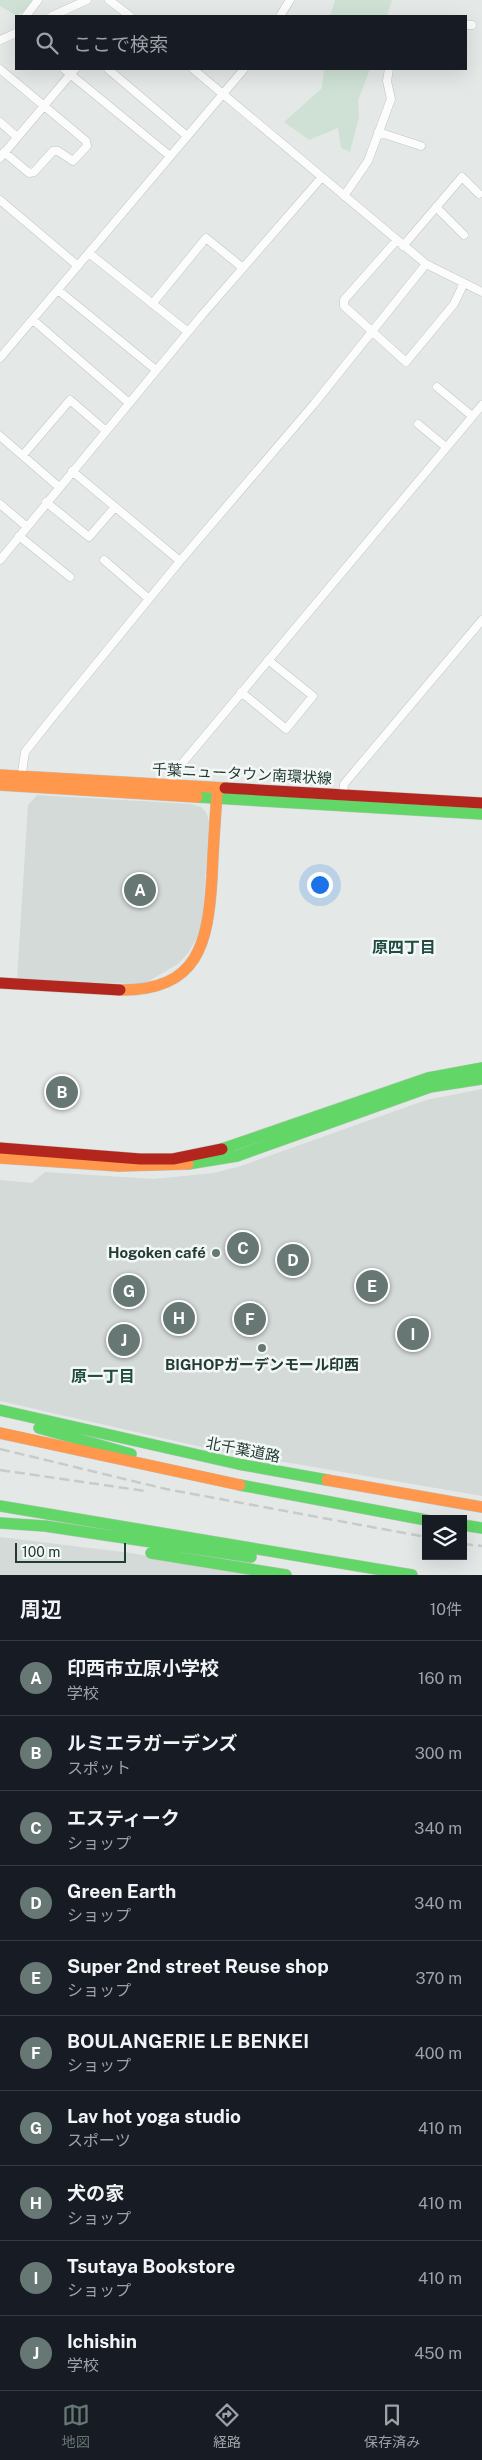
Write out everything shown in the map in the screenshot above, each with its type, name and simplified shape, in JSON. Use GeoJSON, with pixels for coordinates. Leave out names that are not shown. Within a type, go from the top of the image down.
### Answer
{"type":"FeatureCollection","features":[{"type":"Feature","properties":{"kind":"main road","name":"千葉ニュータウン南環状線"},"geometry":{"type":"LineString","coordinates":[[0,774],[20,781],[216,798],[482,814]]}},
{"type":"Feature","properties":{"kind":"main road","name":"千葉ニュータウン南環状線"},"geometry":{"type":"LineString","coordinates":[[0,785],[20,781],[217,786],[482,803]]}},
{"type":"Feature","properties":{"kind":"main road"},"geometry":{"type":"LineString","coordinates":[[0,983],[124,992],[149,989],[172,980],[187,968],[199,952],[206,937],[209,920],[217,786]]}},
{"type":"Feature","properties":{"kind":"main road"},"geometry":{"type":"LineString","coordinates":[[0,1148],[140,1159],[173,1159],[200,1155],[234,1147],[428,1078],[482,1068]]}},
{"type":"Feature","properties":{"kind":"main road"},"geometry":{"type":"LineString","coordinates":[[0,1158],[141,1168],[210,1163],[237,1156],[430,1087],[482,1079]]}},
{"type":"Feature","properties":{"kind":"main road","name":"北千葉道路"},"geometry":{"type":"LineString","coordinates":[[0,1410],[238,1464],[482,1506]]}},
{"type":"Feature","properties":{"kind":"main road"},"geometry":{"type":"LineString","coordinates":[[0,1416],[61,1435],[166,1463],[195,1478]]}},
{"type":"Feature","properties":{"kind":"main road"},"geometry":{"type":"LineString","coordinates":[[0,1433],[195,1478],[422,1519]]}},
{"type":"Feature","properties":{"kind":"main road"},"geometry":{"type":"LineString","coordinates":[[0,1506],[412,1575]]}},
{"type":"Feature","properties":{"kind":"main road"},"geometry":{"type":"LineString","coordinates":[[0,1523],[45,1526],[182,1548],[316,1565],[349,1564]]}},
{"type":"Feature","properties":{"kind":"main road"},"geometry":{"type":"LineString","coordinates":[[467,1526],[482,1528]]}},
{"type":"Feature","properties":{"kind":"main road"},"geometry":{"type":"LineString","coordinates":[[0,1528],[286,1575]]}},
{"type":"Feature","properties":{"kind":"street"},"geometry":{"type":"LineString","coordinates":[[27,15],[38,0]]}},
{"type":"Feature","properties":{"kind":"street"},"geometry":{"type":"LineString","coordinates":[[54,15],[87,0]]}},
{"type":"Feature","properties":{"kind":"street"},"geometry":{"type":"LineString","coordinates":[[109,0],[125,14]]}},
{"type":"Feature","properties":{"kind":"street"},"geometry":{"type":"LineString","coordinates":[[281,15],[290,0]]}},
{"type":"Feature","properties":{"kind":"street"},"geometry":{"type":"LineString","coordinates":[[0,40],[15,33]]}},
{"type":"Feature","properties":{"kind":"street"},"geometry":{"type":"LineString","coordinates":[[0,69],[44,105],[86,141],[87,146],[73,161],[58,151],[53,151],[34,172],[29,173],[2,155],[44,105],[70,71],[170,156]]}},
{"type":"Feature","properties":{"kind":"street"},"geometry":{"type":"LineString","coordinates":[[109,70],[187,136]]}},
{"type":"Feature","properties":{"kind":"street"},"geometry":{"type":"LineString","coordinates":[[193,70],[322,176],[396,241],[426,264],[482,292]]}},
{"type":"Feature","properties":{"kind":"street"},"geometry":{"type":"LineString","coordinates":[[0,358],[243,70]]}},
{"type":"Feature","properties":{"kind":"street"},"geometry":{"type":"LineString","coordinates":[[344,196],[368,161],[390,99],[387,81],[389,70]]}},
{"type":"Feature","properties":{"kind":"street"},"geometry":{"type":"LineString","coordinates":[[0,122],[17,137]]}},
{"type":"Feature","properties":{"kind":"street"},"geometry":{"type":"LineString","coordinates":[[378,132],[421,146]]}},
{"type":"Feature","properties":{"kind":"street"},"geometry":{"type":"LineString","coordinates":[[2,554],[27,527],[58,486],[106,432],[188,332],[322,176]]}},
{"type":"Feature","properties":{"kind":"street"},"geometry":{"type":"LineString","coordinates":[[403,246],[462,177],[481,194]]}},
{"type":"Feature","properties":{"kind":"street"},"geometry":{"type":"LineString","coordinates":[[0,200],[78,266]]}},
{"type":"Feature","properties":{"kind":"street"},"geometry":{"type":"LineString","coordinates":[[436,207],[464,234]]}},
{"type":"Feature","properties":{"kind":"street"},"geometry":{"type":"LineString","coordinates":[[152,304],[206,238],[243,268]]}},
{"type":"Feature","properties":{"kind":"street"},"geometry":{"type":"LineString","coordinates":[[396,241],[344,300],[344,306],[406,362],[454,304],[464,283]]}},
{"type":"Feature","properties":{"kind":"street"},"geometry":{"type":"LineString","coordinates":[[89,253],[188,332]]}},
{"type":"Feature","properties":{"kind":"street"},"geometry":{"type":"LineString","coordinates":[[20,781],[26,752],[180,561],[372,332],[426,264]]}},
{"type":"Feature","properties":{"kind":"street"},"geometry":{"type":"LineString","coordinates":[[58,290],[156,370]]}},
{"type":"Feature","properties":{"kind":"street"},"geometry":{"type":"LineString","coordinates":[[33,320],[129,403]]}},
{"type":"Feature","properties":{"kind":"street"},"geometry":{"type":"LineString","coordinates":[[438,387],[472,416]]}},
{"type":"Feature","properties":{"kind":"street"},"geometry":{"type":"LineString","coordinates":[[22,455],[70,400],[106,432]]}},
{"type":"Feature","properties":{"kind":"street"},"geometry":{"type":"LineString","coordinates":[[170,785],[175,772],[482,405]]}},
{"type":"Feature","properties":{"kind":"street"},"geometry":{"type":"LineString","coordinates":[[418,424],[446,447]]}},
{"type":"Feature","properties":{"kind":"street"},"geometry":{"type":"LineString","coordinates":[[0,436],[58,486]]}},
{"type":"Feature","properties":{"kind":"street"},"geometry":{"type":"LineString","coordinates":[[72,471],[180,561]]}},
{"type":"Feature","properties":{"kind":"street"},"geometry":{"type":"LineString","coordinates":[[46,502],[89,537],[115,507]]}},
{"type":"Feature","properties":{"kind":"street"},"geometry":{"type":"LineString","coordinates":[[0,504],[27,527]]}},
{"type":"Feature","properties":{"kind":"street"},"geometry":{"type":"LineString","coordinates":[[19,536],[70,577]]}},
{"type":"Feature","properties":{"kind":"street"},"geometry":{"type":"LineString","coordinates":[[104,560],[149,599]]}},
{"type":"Feature","properties":{"kind":"street"},"geometry":{"type":"LineString","coordinates":[[343,795],[344,784],[482,620]]}},
{"type":"Feature","properties":{"kind":"street"},"geometry":{"type":"LineString","coordinates":[[241,692],[286,729],[313,696],[268,660]]}},
{"type":"Feature","properties":{"kind":"shaded area"},"geometry":{"type":"Polygon","coordinates":[[[37,795],[191,804],[201,807],[206,812],[209,821],[202,929],[188,953],[178,964],[147,982],[135,984],[17,979],[28,805],[37,795]]]}},
{"type":"Feature","properties":{"kind":"shaded area"},"geometry":{"type":"Polygon","coordinates":[[[482,1089],[482,1496],[215,1450],[0,1401],[0,1180],[32,1183],[45,1172],[153,1179],[214,1173],[241,1166],[426,1100],[482,1089]]]}},
{"type":"Feature","properties":{"kind":"shaded area"},"geometry":{"type":"Polygon","coordinates":[[[0,1537],[131,1553],[252,1575],[0,1575],[0,1537]]]}},
{"type":"Feature","properties":{"kind":"green space"},"geometry":{"type":"Polygon","coordinates":[[[0,0],[38,0],[18,15],[0,6],[0,0]]]}},
{"type":"Feature","properties":{"kind":"green space"},"geometry":{"type":"Polygon","coordinates":[[[335,0],[392,0],[387,15],[330,15],[335,0]]]}},
{"type":"Feature","properties":{"kind":"green space"},"geometry":{"type":"Polygon","coordinates":[[[324,70],[370,70],[358,101],[359,117],[350,152],[341,148],[338,128],[309,140],[284,122],[322,88],[324,70]]]}},
{"type":"Feature","properties":{"kind":"railway"},"geometry":{"type":"LineString","coordinates":[[0,1449],[166,1489],[422,1536]]}},
{"type":"Feature","properties":{"kind":"railway"},"geometry":{"type":"LineString","coordinates":[[0,1470],[145,1491]]}},
{"type":"Feature","properties":{"kind":"railway"},"geometry":{"type":"LineString","coordinates":[[467,1544],[482,1546]]}},
{"type":"Feature","properties":{"kind":"traffic: fast"},"geometry":{"type":"LineString","coordinates":[[197,797],[482,814]]}},
{"type":"Feature","properties":{"kind":"traffic: fast"},"geometry":{"type":"LineString","coordinates":[[222,1149],[428,1078],[482,1068]]}},
{"type":"Feature","properties":{"kind":"traffic: fast"},"geometry":{"type":"LineString","coordinates":[[188,1164],[237,1156],[430,1087],[482,1079]]}},
{"type":"Feature","properties":{"kind":"traffic: fast"},"geometry":{"type":"LineString","coordinates":[[0,1410],[238,1464],[327,1480]]}},
{"type":"Feature","properties":{"kind":"traffic: fast"},"geometry":{"type":"LineString","coordinates":[[39,1428],[131,1454]]}},
{"type":"Feature","properties":{"kind":"traffic: fast"},"geometry":{"type":"LineString","coordinates":[[240,1485],[422,1519]]}},
{"type":"Feature","properties":{"kind":"traffic: fast"},"geometry":{"type":"LineString","coordinates":[[0,1506],[412,1575]]}},
{"type":"Feature","properties":{"kind":"traffic: fast"},"geometry":{"type":"LineString","coordinates":[[0,1523],[45,1526],[251,1557]]}},
{"type":"Feature","properties":{"kind":"traffic: fast"},"geometry":{"type":"LineString","coordinates":[[467,1526],[482,1528]]}},
{"type":"Feature","properties":{"kind":"traffic: fast"},"geometry":{"type":"LineString","coordinates":[[151,1553],[286,1575]]}},
{"type":"Feature","properties":{"kind":"traffic: slow"},"geometry":{"type":"LineString","coordinates":[[0,775],[225,788]]}},
{"type":"Feature","properties":{"kind":"traffic: slow"},"geometry":{"type":"LineString","coordinates":[[0,785],[197,797]]}},
{"type":"Feature","properties":{"kind":"traffic: slow"},"geometry":{"type":"LineString","coordinates":[[120,990],[146,988],[167,982],[183,972],[194,959],[202,942],[207,923],[217,793]]}},
{"type":"Feature","properties":{"kind":"traffic: slow"},"geometry":{"type":"LineString","coordinates":[[0,1158],[119,1166],[188,1164]]}},
{"type":"Feature","properties":{"kind":"traffic: slow"},"geometry":{"type":"LineString","coordinates":[[0,1433],[240,1485]]}},
{"type":"Feature","properties":{"kind":"traffic: slow"},"geometry":{"type":"LineString","coordinates":[[327,1480],[482,1507]]}},
{"type":"Feature","properties":{"kind":"traffic: jam"},"geometry":{"type":"LineString","coordinates":[[225,788],[482,803]]}},
{"type":"Feature","properties":{"kind":"traffic: jam"},"geometry":{"type":"LineString","coordinates":[[0,983],[120,990]]}},
{"type":"Feature","properties":{"kind":"traffic: jam"},"geometry":{"type":"LineString","coordinates":[[0,1148],[140,1159],[173,1159],[222,1149]]}},
{"type":"Feature","properties":{"kind":"place","name":"印西市立原小学校"},"geometry":{"type":"Point","coordinates":[140,890]}},
{"type":"Feature","properties":{"kind":"place","name":"ルミエラガーデンズ"},"geometry":{"type":"Point","coordinates":[62,1092]}},
{"type":"Feature","properties":{"kind":"place","name":"エスティーク"},"geometry":{"type":"Point","coordinates":[243,1248]}},
{"type":"Feature","properties":{"kind":"place","name":"Hogoken café"},"geometry":{"type":"Point","coordinates":[216,1253]}},
{"type":"Feature","properties":{"kind":"place","name":"Green Earth"},"geometry":{"type":"Point","coordinates":[293,1260]}},
{"type":"Feature","properties":{"kind":"place","name":"Super 2nd street Reuse shop"},"geometry":{"type":"Point","coordinates":[372,1286]}},
{"type":"Feature","properties":{"kind":"place","name":"Lav hot yoga studio"},"geometry":{"type":"Point","coordinates":[129,1291]}},
{"type":"Feature","properties":{"kind":"place","name":"犬の家"},"geometry":{"type":"Point","coordinates":[179,1318]}},
{"type":"Feature","properties":{"kind":"place","name":"BOULANGERIE LE BENKEI"},"geometry":{"type":"Point","coordinates":[250,1319]}},
{"type":"Feature","properties":{"kind":"place","name":"Tsutaya Bookstore"},"geometry":{"type":"Point","coordinates":[413,1334]}},
{"type":"Feature","properties":{"kind":"place","name":"Ichishin"},"geometry":{"type":"Point","coordinates":[124,1340]}},
{"type":"Feature","properties":{"kind":"place","name":"BIGHOPガーデンモール印西"},"geometry":{"type":"Point","coordinates":[262,1348]}},
{"type":"Feature","properties":{"kind":"district","name":"原四丁目"},"geometry":{"type":"Point","coordinates":[404,947]}},
{"type":"Feature","properties":{"kind":"district","name":"原一丁目"},"geometry":{"type":"Point","coordinates":[103,1376]}}]}
